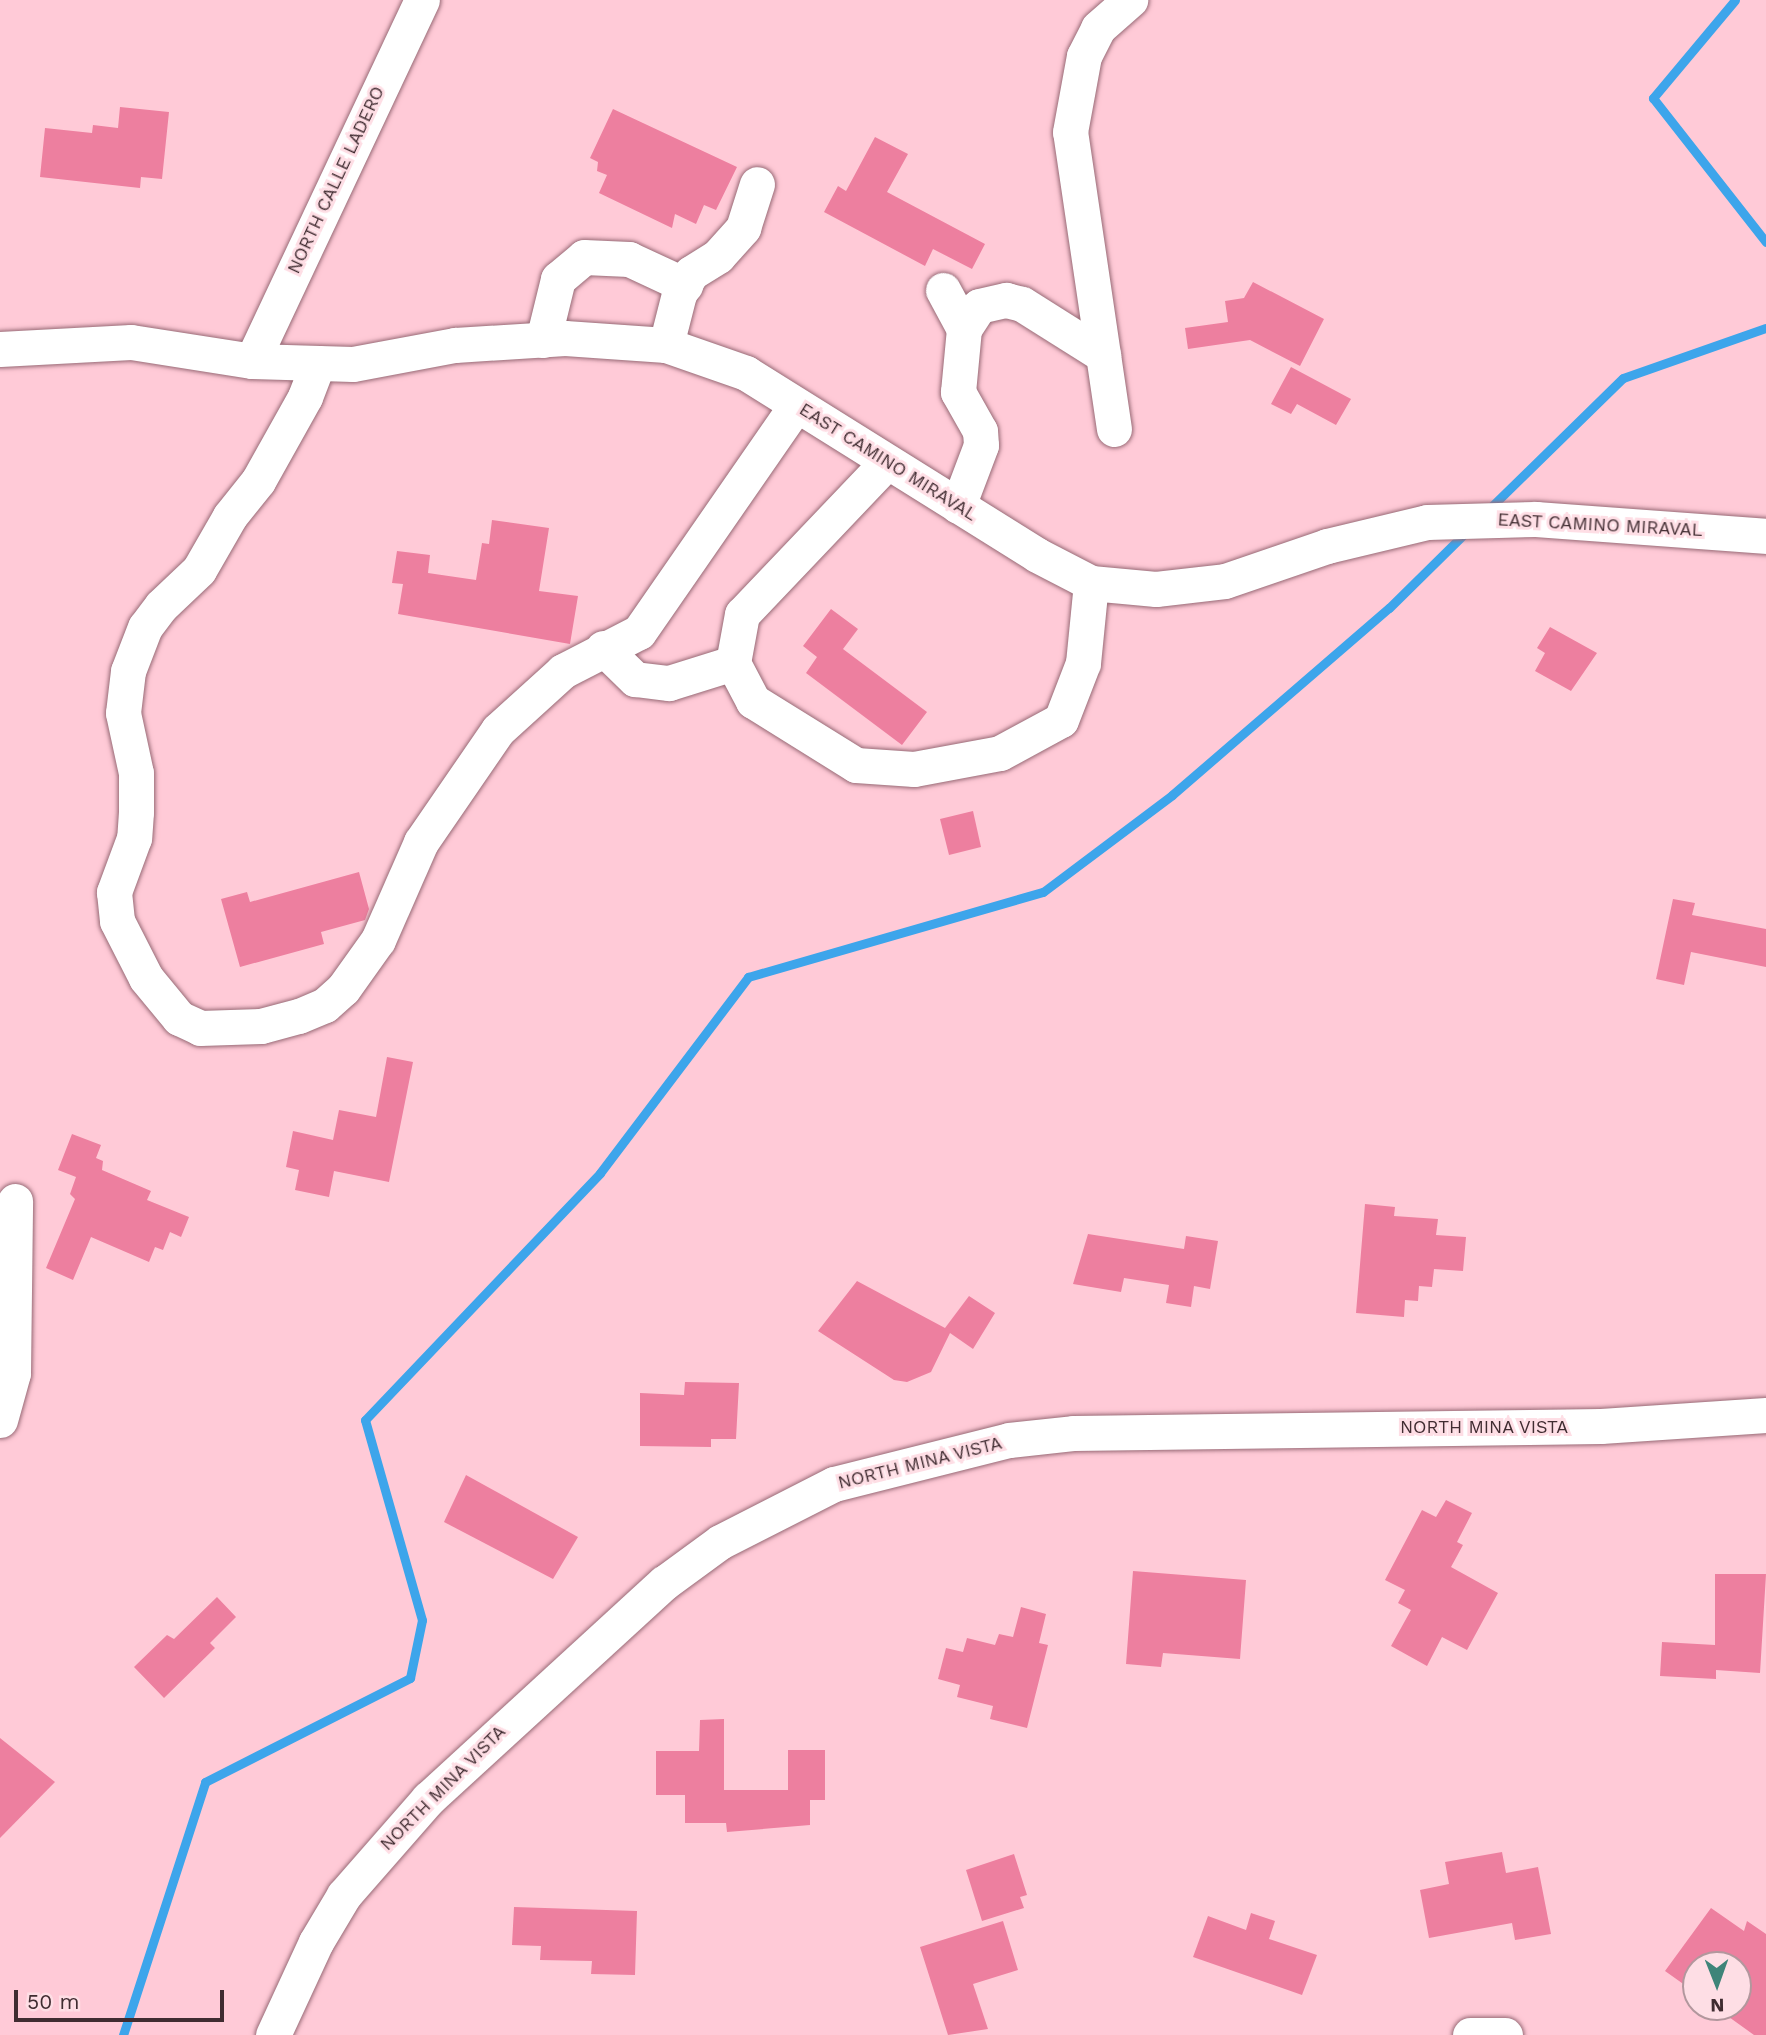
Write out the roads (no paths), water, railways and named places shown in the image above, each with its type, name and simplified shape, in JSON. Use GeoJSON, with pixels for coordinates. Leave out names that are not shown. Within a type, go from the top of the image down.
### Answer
{"type":"FeatureCollection","features":[{"type":"Feature","properties":{"kind":"street","name":"NORTH CALLE LADERO"},"geometry":{"type":"LineString","coordinates":[[252,360],[422,0]]}},
{"type":"Feature","properties":{"kind":"street"},"geometry":{"type":"LineString","coordinates":[[1114,429],[1070,132],[1084,56],[1098,28],[1130,0]]}},
{"type":"Feature","properties":{"kind":"street"},"geometry":{"type":"LineString","coordinates":[[666,345],[691,273],[718,256],[743,228],[757,184]]}},
{"type":"Feature","properties":{"kind":"street"},"geometry":{"type":"LineString","coordinates":[[543,340],[558,279],[584,257],[629,259],[685,285]]}},
{"type":"Feature","properties":{"kind":"street"},"geometry":{"type":"LineString","coordinates":[[943,290],[964,329]]}},
{"type":"Feature","properties":{"kind":"street"},"geometry":{"type":"LineString","coordinates":[[958,506],[981,445],[980,431],[958,392],[964,329],[979,306],[1006,300],[1022,304],[1103,355]]}},
{"type":"Feature","properties":{"kind":"street","name":"EAST CAMINO MIRAVAL"},"geometry":{"type":"LineString","coordinates":[[0,349],[131,342],[252,360],[353,364],[456,345],[543,340],[666,345],[746,373],[958,506],[1091,583],[1156,589],[1225,581],[1327,546],[1427,522],[1536,519],[1766,536]]}},
{"type":"Feature","properties":{"kind":"street"},"geometry":{"type":"LineString","coordinates":[[318,363],[305,397],[258,481],[230,516],[199,570],[145,627],[128,671],[123,713],[136,773],[134,838],[114,892],[117,921],[146,978],[179,1018],[200,1028],[250,1027],[325,1005],[343,989],[378,940],[421,842],[498,730],[558,676],[603,648],[639,632],[796,405]]}},
{"type":"Feature","properties":{"kind":"street"},"geometry":{"type":"LineString","coordinates":[[887,461],[742,614],[733,663],[753,701],[856,765],[915,769],[1000,753],[1061,720],[1083,663],[1091,583]]}},
{"type":"Feature","properties":{"kind":"street"},"geometry":{"type":"LineString","coordinates":[[603,648],[635,679],[669,683],[733,663]]}},
{"type":"Feature","properties":{"kind":"street"},"geometry":{"type":"LineString","coordinates":[[0,1420],[13,1373],[15,1201]]}},
{"type":"Feature","properties":{"kind":"street","name":"NORTH MINA VISTA"},"geometry":{"type":"LineString","coordinates":[[273,2035],[316,1942],[344,1895],[428,1800],[664,1583],[720,1542],[834,1484],[1009,1440],[1073,1433],[1601,1426],[1766,1415]]}},
{"type":"Feature","properties":{"kind":"street"},"geometry":{"type":"LineString","coordinates":[[1470,2035],[1505,2035]]}},
{"type":"Feature","properties":{"kind":"waterway"},"geometry":{"type":"LineString","coordinates":[[1735,0],[1653,98],[1766,242]]}},
{"type":"Feature","properties":{"kind":"waterway"},"geometry":{"type":"LineString","coordinates":[[1489,509],[1623,378],[1766,328]]}},
{"type":"Feature","properties":{"kind":"waterway"},"geometry":{"type":"LineString","coordinates":[[123,2035],[205,1782],[410,1678],[422,1620],[365,1420],[600,1173],[748,977],[1043,892],[1172,795],[1389,608],[1467,531]]}}]}
